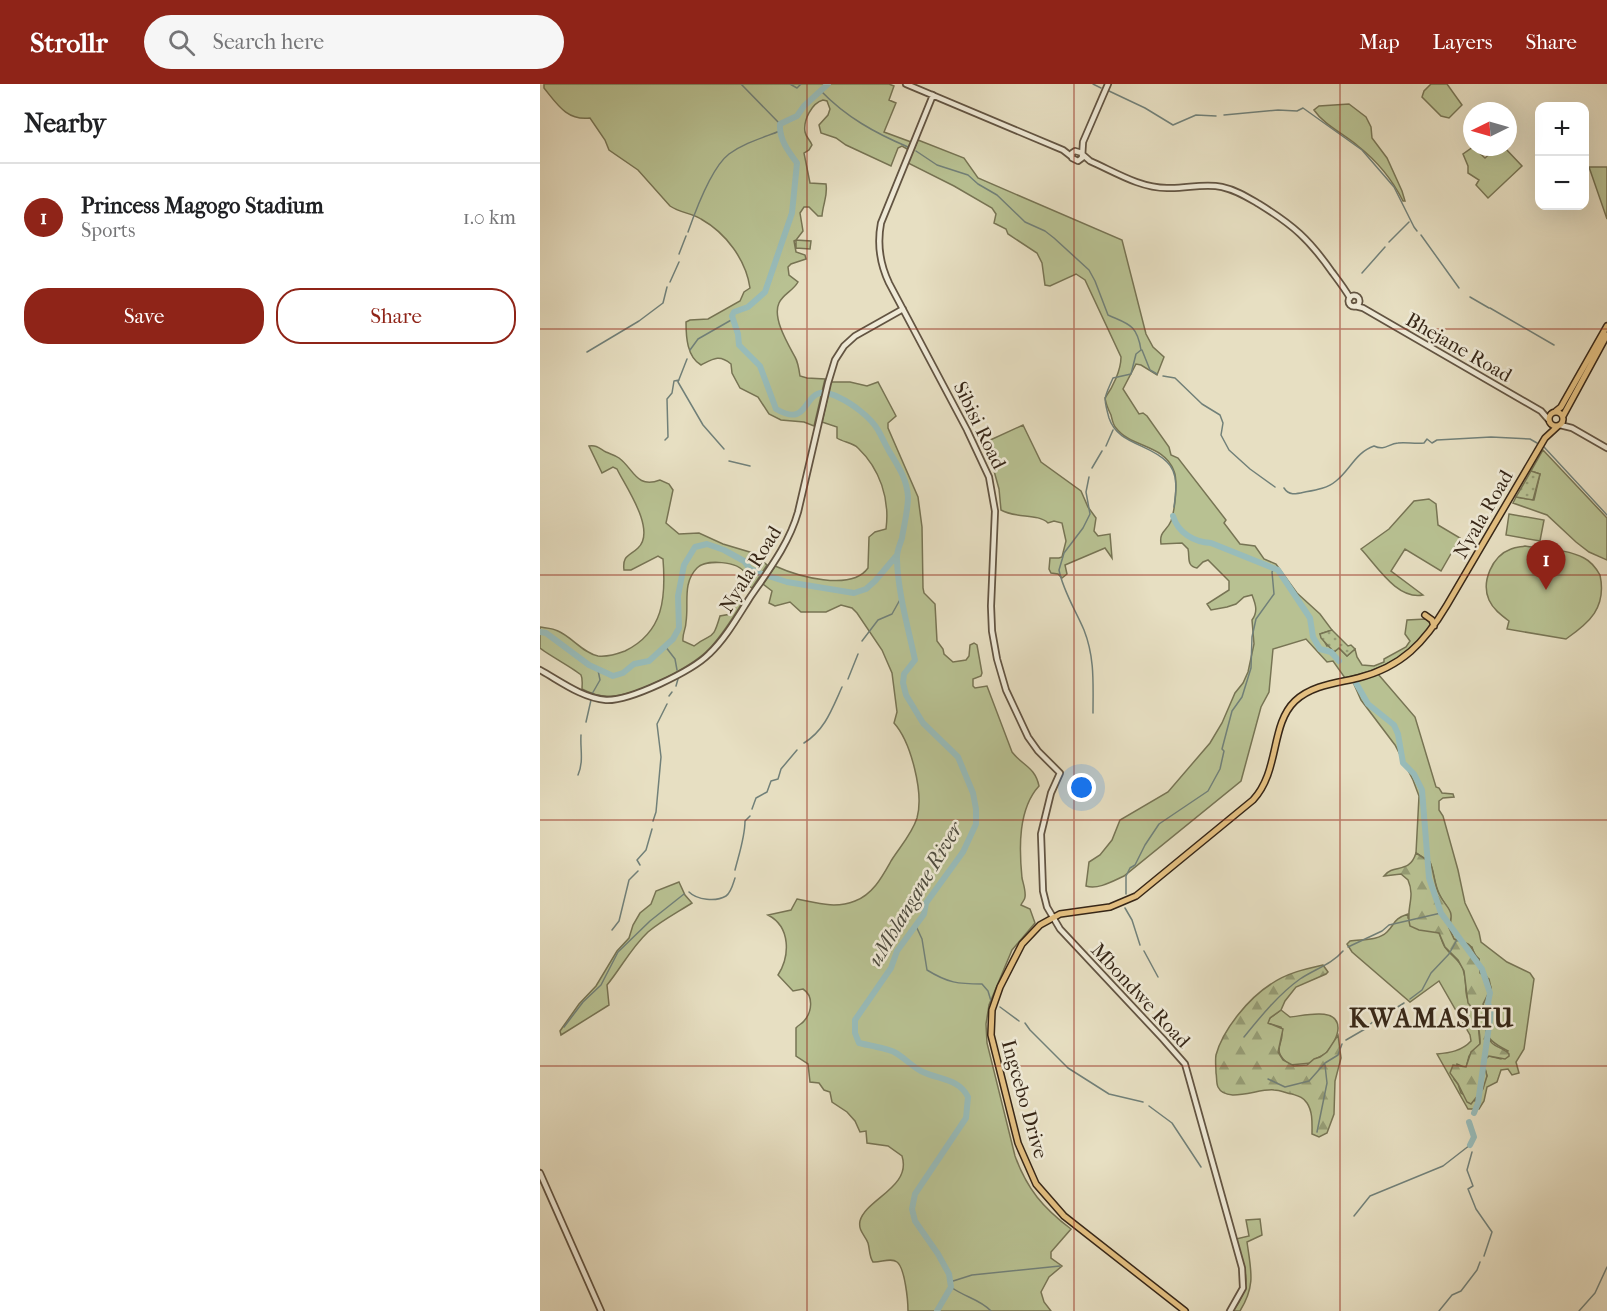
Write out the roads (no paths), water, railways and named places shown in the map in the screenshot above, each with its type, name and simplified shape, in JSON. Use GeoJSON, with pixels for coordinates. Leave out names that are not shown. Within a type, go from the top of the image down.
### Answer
{"type":"FeatureCollection","features":[{"type":"Feature","properties":{"kind":"main road","name":"Nyala Road"},"geometry":{"type":"LineString","coordinates":[[1545,438],[1548,420],[1561,407],[1607,326]]}},
{"type":"Feature","properties":{"kind":"main road"},"geometry":{"type":"LineString","coordinates":[[1548,420],[1552,426],[1559,426],[1607,335]]}},
{"type":"Feature","properties":{"kind":"main road"},"geometry":{"type":"LineString","coordinates":[[1554,412],[1563,417]]}},
{"type":"Feature","properties":{"kind":"main road","name":"Nyala Road"},"geometry":{"type":"LineString","coordinates":[[1052,917],[1110,907],[1143,891],[1243,811],[1259,795],[1270,772],[1284,716],[1298,699],[1314,689],[1384,669],[1412,651],[1434,628],[1545,438],[1559,426]]}},
{"type":"Feature","properties":{"kind":"main road"},"geometry":{"type":"LineString","coordinates":[[1425,615],[1433,622],[1434,628]]}},
{"type":"Feature","properties":{"kind":"main road","name":"Ingcebo Drive"},"geometry":{"type":"LineString","coordinates":[[1052,917],[1040,925],[1022,944],[1000,987],[991,1015],[991,1038],[1021,1154],[1036,1184],[1057,1209],[1185,1311]]}},
{"type":"Feature","properties":{"kind":"street"},"geometry":{"type":"LineString","coordinates":[[906,84],[1063,150],[1075,161],[1090,161],[1151,186],[1170,189],[1214,186],[1244,195],[1300,232],[1314,246],[1351,297],[1359,298],[1359,306],[1350,304],[1351,297]]}},
{"type":"Feature","properties":{"kind":"street"},"geometry":{"type":"LineString","coordinates":[[1080,160],[1079,152],[1108,84]]}},
{"type":"Feature","properties":{"kind":"street","name":"Sibisi Road"},"geometry":{"type":"LineString","coordinates":[[933,96],[884,215],[879,245],[882,265],[989,477],[996,511],[991,606],[992,631],[997,658],[1006,690],[1028,737],[1038,751],[1060,773]]}},
{"type":"Feature","properties":{"kind":"street"},"geometry":{"type":"LineString","coordinates":[[1063,150],[1079,152],[1090,161]]}},
{"type":"Feature","properties":{"kind":"street"},"geometry":{"type":"LineString","coordinates":[[1072,157],[1079,152]]}},
{"type":"Feature","properties":{"kind":"street","name":"Bhejane Road"},"geometry":{"type":"LineString","coordinates":[[1359,306],[1541,411],[1548,420]]}},
{"type":"Feature","properties":{"kind":"street","name":"Nyala Road"},"geometry":{"type":"LineString","coordinates":[[540,670],[592,698],[612,700],[628,697],[685,672],[705,658],[722,639],[759,585],[794,527],[828,383],[837,357],[851,339],[903,309]]}},
{"type":"Feature","properties":{"kind":"street","name":"Bhejane Road"},"geometry":{"type":"LineString","coordinates":[[1541,411],[1554,412]]}},
{"type":"Feature","properties":{"kind":"street"},"geometry":{"type":"LineString","coordinates":[[1563,417],[1572,428],[1607,448]]}},
{"type":"Feature","properties":{"kind":"street"},"geometry":{"type":"LineString","coordinates":[[1559,426],[1572,428]]}},
{"type":"Feature","properties":{"kind":"street","name":"Mbondwe Road"},"geometry":{"type":"LineString","coordinates":[[1060,773],[1051,793],[1041,834],[1043,891],[1047,907],[1063,932],[1185,1064],[1242,1268],[1243,1288],[1230,1311]]}},
{"type":"Feature","properties":{"kind":"street"},"geometry":{"type":"LineString","coordinates":[[540,1173],[601,1311]]}},
{"type":"Feature","properties":{"kind":"waterway"},"geometry":{"type":"LineString","coordinates":[[741,84],[780,124]]}},
{"type":"Feature","properties":{"kind":"waterway"},"geometry":{"type":"LineString","coordinates":[[790,84],[797,88],[801,84]]}},
{"type":"Feature","properties":{"kind":"waterway","name":"uMhlangane River"},"geometry":{"type":"LineString","coordinates":[[828,84],[804,106],[797,116],[780,124],[783,140],[797,163],[792,213],[765,292],[748,307],[734,312],[732,316],[739,345],[760,366],[776,409],[789,414],[797,414],[818,394],[827,393],[840,398],[875,425],[901,473],[906,484],[908,502],[897,554],[898,572],[915,660],[904,674],[903,683],[906,695],[923,723],[958,757],[973,793],[976,824],[963,852],[926,903],[924,914],[897,951],[891,968],[855,1020],[855,1033],[859,1043],[894,1052],[921,1071],[959,1086],[968,1097],[966,1118],[915,1194],[912,1209],[915,1221],[949,1274],[951,1287],[937,1311]]}},
{"type":"Feature","properties":{"kind":"waterway"},"geometry":{"type":"LineString","coordinates":[[1093,84],[1101,88]]}},
{"type":"Feature","properties":{"kind":"waterway"},"geometry":{"type":"LineString","coordinates":[[821,91],[840,109],[862,124],[908,147]]}},
{"type":"Feature","properties":{"kind":"waterway"},"geometry":{"type":"LineString","coordinates":[[1109,91],[1145,108],[1173,125],[1196,115],[1216,116]]}},
{"type":"Feature","properties":{"kind":"waterway"},"geometry":{"type":"LineString","coordinates":[[1224,115],[1278,110],[1297,111],[1303,108],[1362,150],[1394,187],[1417,231]]}},
{"type":"Feature","properties":{"kind":"waterway"},"geometry":{"type":"LineString","coordinates":[[688,232],[705,190],[723,160],[741,147],[780,131]]}},
{"type":"Feature","properties":{"kind":"waterway"},"geometry":{"type":"LineString","coordinates":[[916,151],[937,165],[968,175],[997,195],[1025,222],[1054,238],[1089,270],[1108,315],[1126,323],[1134,330],[1141,350],[1136,354],[1131,374],[1113,378],[1105,401],[1109,418],[1119,434],[1160,456],[1171,467],[1176,483],[1174,507]]}},
{"type":"Feature","properties":{"kind":"waterway"},"geometry":{"type":"LineString","coordinates":[[1389,242],[1409,222]]}},
{"type":"Feature","properties":{"kind":"waterway"},"geometry":{"type":"LineString","coordinates":[[1421,235],[1459,288]]}},
{"type":"Feature","properties":{"kind":"waterway"},"geometry":{"type":"LineString","coordinates":[[679,254],[686,236]]}},
{"type":"Feature","properties":{"kind":"waterway"},"geometry":{"type":"LineString","coordinates":[[1362,273],[1385,247]]}},
{"type":"Feature","properties":{"kind":"waterway"},"geometry":{"type":"LineString","coordinates":[[670,282],[679,262]]}},
{"type":"Feature","properties":{"kind":"waterway"},"geometry":{"type":"LineString","coordinates":[[587,352],[639,321],[663,303],[667,287]]}},
{"type":"Feature","properties":{"kind":"waterway"},"geometry":{"type":"LineString","coordinates":[[1470,297],[1489,308]]}},
{"type":"Feature","properties":{"kind":"waterway"},"geometry":{"type":"LineString","coordinates":[[1490,308],[1554,345]]}},
{"type":"Feature","properties":{"kind":"waterway"},"geometry":{"type":"LineString","coordinates":[[690,350],[698,339],[733,319]]}},
{"type":"Feature","properties":{"kind":"waterway"},"geometry":{"type":"LineString","coordinates":[[1142,350],[1150,370],[1157,374]]}},
{"type":"Feature","properties":{"kind":"waterway"},"geometry":{"type":"LineString","coordinates":[[687,359],[678,382],[703,425],[724,449]]}},
{"type":"Feature","properties":{"kind":"waterway"},"geometry":{"type":"LineString","coordinates":[[1163,376],[1175,378],[1202,404],[1220,415],[1223,423],[1221,435],[1229,450],[1275,487]]}},
{"type":"Feature","properties":{"kind":"waterway"},"geometry":{"type":"LineString","coordinates":[[665,440],[668,437],[667,399],[672,393],[674,381],[679,380]]}},
{"type":"Feature","properties":{"kind":"waterway"},"geometry":{"type":"LineString","coordinates":[[1106,446],[1113,430]]}},
{"type":"Feature","properties":{"kind":"waterway"},"geometry":{"type":"LineString","coordinates":[[1284,488],[1296,494],[1329,485],[1341,477],[1362,452],[1374,446],[1384,448],[1398,443],[1424,443],[1427,439],[1432,443],[1437,440],[1491,437],[1530,439],[1537,443]]}},
{"type":"Feature","properties":{"kind":"waterway"},"geometry":{"type":"LineString","coordinates":[[1544,447],[1607,515]]}},
{"type":"Feature","properties":{"kind":"waterway"},"geometry":{"type":"LineString","coordinates":[[1092,468],[1102,451]]}},
{"type":"Feature","properties":{"kind":"waterway"},"geometry":{"type":"LineString","coordinates":[[729,461],[750,466]]}},
{"type":"Feature","properties":{"kind":"waterway"},"geometry":{"type":"LineString","coordinates":[[1089,477],[1086,492],[1090,514],[1083,528],[1064,553],[1059,570],[1088,640],[1093,671],[1093,713]]}},
{"type":"Feature","properties":{"kind":"waterway"},"geometry":{"type":"LineString","coordinates":[[1173,516],[1175,522],[1188,536],[1278,570],[1310,618],[1313,637],[1320,649],[1331,652],[1339,661]]}},
{"type":"Feature","properties":{"kind":"waterway"},"geometry":{"type":"LineString","coordinates":[[540,632],[546,633],[589,665],[613,676],[623,673],[634,664],[649,661],[673,639],[679,628],[678,596],[684,565],[695,547],[707,544],[724,550],[744,561],[750,569],[787,582],[854,593],[866,589],[897,555]]}},
{"type":"Feature","properties":{"kind":"waterway"},"geometry":{"type":"LineString","coordinates":[[1126,894],[1126,876],[1159,824],[1208,791],[1220,769],[1224,751],[1222,749],[1232,711],[1242,697],[1251,668],[1252,637],[1256,619],[1274,594],[1272,572],[1274,568]]}},
{"type":"Feature","properties":{"kind":"waterway"},"geometry":{"type":"LineString","coordinates":[[862,641],[878,620],[892,614],[902,596]]}},
{"type":"Feature","properties":{"kind":"waterway"},"geometry":{"type":"LineString","coordinates":[[665,646],[675,659],[677,670]]}},
{"type":"Feature","properties":{"kind":"waterway"},"geometry":{"type":"LineString","coordinates":[[848,679],[858,654]]}},
{"type":"Feature","properties":{"kind":"waterway"},"geometry":{"type":"LineString","coordinates":[[592,694],[600,680],[598,670]]}},
{"type":"Feature","properties":{"kind":"waterway"},"geometry":{"type":"LineString","coordinates":[[676,686],[678,679]]}},
{"type":"Feature","properties":{"kind":"waterway"},"geometry":{"type":"LineString","coordinates":[[1356,683],[1368,704],[1394,725],[1398,734],[1403,763],[1414,774],[1422,790],[1429,878],[1441,913],[1482,969],[1490,993],[1488,1003],[1491,1012],[1478,1103],[1474,1113]]}},
{"type":"Feature","properties":{"kind":"waterway"},"geometry":{"type":"LineString","coordinates":[[804,743],[823,725],[842,687]]}},
{"type":"Feature","properties":{"kind":"waterway"},"geometry":{"type":"LineString","coordinates":[[669,696],[672,692]]}},
{"type":"Feature","properties":{"kind":"waterway"},"geometry":{"type":"LineString","coordinates":[[586,722],[591,700]]}},
{"type":"Feature","properties":{"kind":"waterway"},"geometry":{"type":"LineString","coordinates":[[653,821],[656,812],[661,757],[657,724],[667,704]]}},
{"type":"Feature","properties":{"kind":"waterway"},"geometry":{"type":"LineString","coordinates":[[578,775],[581,760],[581,735]]}},
{"type":"Feature","properties":{"kind":"waterway"},"geometry":{"type":"LineString","coordinates":[[752,809],[756,798],[767,792],[771,781],[778,779],[781,769],[797,750]]}},
{"type":"Feature","properties":{"kind":"waterway"},"geometry":{"type":"LineString","coordinates":[[735,870],[745,821],[750,816]]}},
{"type":"Feature","properties":{"kind":"waterway"},"geometry":{"type":"LineString","coordinates":[[640,865],[637,860],[646,850],[652,829]]}},
{"type":"Feature","properties":{"kind":"waterway"},"geometry":{"type":"LineString","coordinates":[[612,930],[619,921],[629,880],[638,871]]}},
{"type":"Feature","properties":{"kind":"waterway"},"geometry":{"type":"LineString","coordinates":[[689,892],[702,898],[722,898],[729,893],[735,878]]}},
{"type":"Feature","properties":{"kind":"waterway"},"geometry":{"type":"LineString","coordinates":[[564,1027],[583,1002],[601,985],[618,952],[650,921],[684,894]]}},
{"type":"Feature","properties":{"kind":"waterway"},"geometry":{"type":"LineString","coordinates":[[1125,908],[1132,920],[1140,945]]}},
{"type":"Feature","properties":{"kind":"waterway"},"geometry":{"type":"LineString","coordinates":[[1348,947],[1382,931],[1389,925],[1441,913]]}},
{"type":"Feature","properties":{"kind":"waterway"},"geometry":{"type":"LineString","coordinates":[[918,923],[916,926],[922,939],[927,970],[953,982],[982,984],[988,991],[991,1001]]}},
{"type":"Feature","properties":{"kind":"waterway"},"geometry":{"type":"LineString","coordinates":[[1410,999],[1422,990],[1431,973],[1449,954],[1458,938]]}},
{"type":"Feature","properties":{"kind":"waterway"},"geometry":{"type":"LineString","coordinates":[[1144,951],[1158,977]]}},
{"type":"Feature","properties":{"kind":"waterway"},"geometry":{"type":"LineString","coordinates":[[1244,1037],[1285,991],[1343,951]]}},
{"type":"Feature","properties":{"kind":"waterway"},"geometry":{"type":"LineString","coordinates":[[1388,1013],[1404,1003]]}},
{"type":"Feature","properties":{"kind":"waterway"},"geometry":{"type":"LineString","coordinates":[[1000,1007],[1019,1021]]}},
{"type":"Feature","properties":{"kind":"waterway"},"geometry":{"type":"LineString","coordinates":[[1346,1040],[1365,1029],[1377,1018],[1383,1017]]}},
{"type":"Feature","properties":{"kind":"waterway"},"geometry":{"type":"LineString","coordinates":[[1025,1023],[1068,1068],[1109,1094],[1143,1102]]}},
{"type":"Feature","properties":{"kind":"waterway"},"geometry":{"type":"LineString","coordinates":[[1268,1079],[1285,1087],[1309,1081],[1325,1063],[1338,1055],[1342,1044]]}},
{"type":"Feature","properties":{"kind":"waterway"},"geometry":{"type":"LineString","coordinates":[[1317,1132],[1327,1083],[1325,1065]]}},
{"type":"Feature","properties":{"kind":"waterway"},"geometry":{"type":"LineString","coordinates":[[1149,1106],[1172,1123],[1201,1167]]}},
{"type":"Feature","properties":{"kind":"waterway"},"geometry":{"type":"LineString","coordinates":[[1469,1122],[1474,1137],[1470,1145]]}},
{"type":"Feature","properties":{"kind":"waterway"},"geometry":{"type":"LineString","coordinates":[[1354,1216],[1370,1196],[1443,1166],[1470,1145]]}},
{"type":"Feature","properties":{"kind":"waterway"},"geometry":{"type":"LineString","coordinates":[[1472,1152],[1467,1170],[1473,1186],[1468,1189],[1476,1209],[1492,1232],[1484,1256]]}},
{"type":"Feature","properties":{"kind":"waterway"},"geometry":{"type":"LineString","coordinates":[[1439,1311],[1452,1295],[1461,1291],[1477,1270],[1480,1262]]}},
{"type":"Feature","properties":{"kind":"waterway"},"geometry":{"type":"LineString","coordinates":[[950,1282],[972,1275],[1060,1266]]}},
{"type":"Feature","properties":{"kind":"waterway"},"geometry":{"type":"LineString","coordinates":[[1579,1311],[1595,1293],[1607,1267]]}},
{"type":"Feature","properties":{"kind":"waterway"},"geometry":{"type":"LineString","coordinates":[[951,1287],[991,1311]]}},
{"type":"Feature","properties":{"kind":"place","name":"Princess Magogo Stadium"},"geometry":{"type":"Point","coordinates":[1546,590]}},
{"type":"Feature","properties":{"kind":"district","name":"KWAMASHU"},"geometry":{"type":"Point","coordinates":[1432,1018]}}]}
